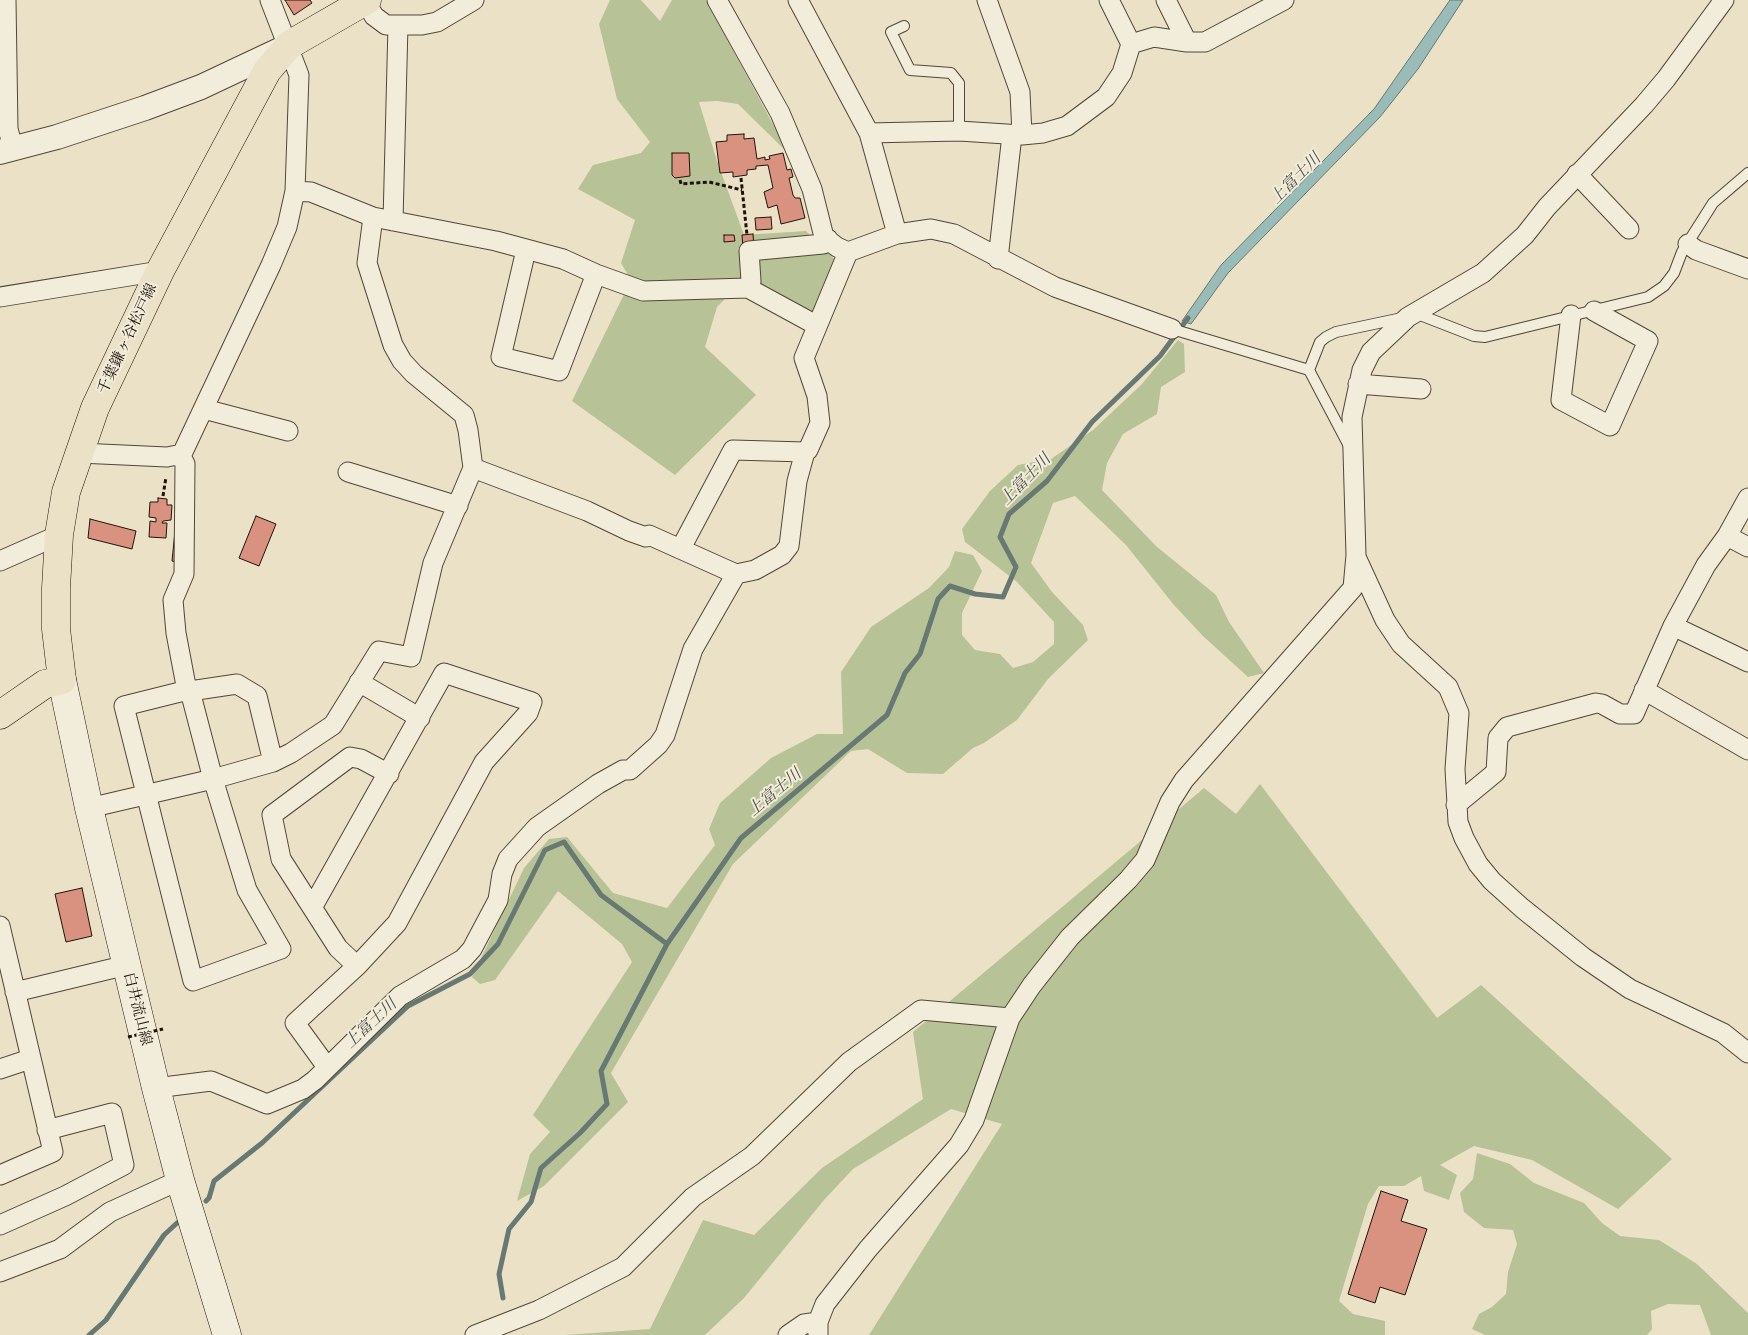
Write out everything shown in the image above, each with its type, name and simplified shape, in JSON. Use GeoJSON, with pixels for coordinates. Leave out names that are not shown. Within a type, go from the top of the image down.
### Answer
{"type":"FeatureCollection","features":[{"type":"Feature","properties":{"kind":"main road","name":"千葉鎌ヶ谷松戸線"},"geometry":{"type":"LineString","coordinates":[[62,680],[56,623],[59,535],[66,492],[79,453],[114,364],[160,271],[267,71],[289,45],[366,1]]}},
{"type":"Feature","properties":{"kind":"main road"},"geometry":{"type":"LineString","coordinates":[[0,715],[46,684],[62,680]]}},
{"type":"Feature","properties":{"kind":"main road","name":"白井流山線"},"geometry":{"type":"LineString","coordinates":[[62,680],[89,808],[156,1088],[180,1180],[227,1335]]}},
{"type":"Feature","properties":{"kind":"street"},"geometry":{"type":"LineString","coordinates":[[6,0],[8,130],[6,150],[57,137],[145,108],[202,86],[289,45]]}},
{"type":"Feature","properties":{"kind":"street"},"geometry":{"type":"LineString","coordinates":[[79,453],[167,457],[180,454],[204,410],[271,265],[287,227],[296,191],[299,75],[270,0]]}},
{"type":"Feature","properties":{"kind":"street"},"geometry":{"type":"LineString","coordinates":[[366,1],[374,16],[386,25],[422,25],[437,22],[474,0]]}},
{"type":"Feature","properties":{"kind":"street"},"geometry":{"type":"LineString","coordinates":[[717,0],[780,113],[812,190],[824,237],[848,252]]}},
{"type":"Feature","properties":{"kind":"street"},"geometry":{"type":"LineString","coordinates":[[987,0],[1020,92],[1017,135],[998,259]]}},
{"type":"Feature","properties":{"kind":"street"},"geometry":{"type":"LineString","coordinates":[[869,133],[959,131],[1017,135],[1043,133],[1066,126],[1106,97],[1122,73],[1131,44],[1109,0]]}},
{"type":"Feature","properties":{"kind":"street"},"geometry":{"type":"LineString","coordinates":[[1166,0],[1187,42]]}},
{"type":"Feature","properties":{"kind":"street"},"geometry":{"type":"LineString","coordinates":[[1131,44],[1154,37],[1187,42],[1205,42],[1214,39],[1284,0]]}},
{"type":"Feature","properties":{"kind":"street"},"geometry":{"type":"LineString","coordinates":[[788,1335],[804,1324],[818,1329],[825,1304],[868,1249],[959,1145],[974,1120],[1010,1018],[1032,985],[1070,938],[1128,880],[1145,860],[1170,802],[1184,780],[1353,588],[1356,555],[1351,450],[1352,417],[1358,384],[1371,352],[1412,315],[1497,262],[1525,236],[1546,207],[1618,133],[1666,79],[1724,0]]}},
{"type":"Feature","properties":{"kind":"street"},"geometry":{"type":"LineString","coordinates":[[803,2],[869,133],[897,234]]}},
{"type":"Feature","properties":{"kind":"street"},"geometry":{"type":"LineString","coordinates":[[393,221],[398,25]]}},
{"type":"Feature","properties":{"kind":"street"},"geometry":{"type":"LineString","coordinates":[[1578,174],[1628,229]]}},
{"type":"Feature","properties":{"kind":"street"},"geometry":{"type":"LineString","coordinates":[[296,191],[310,192],[373,217],[526,250],[563,260],[643,291],[748,288],[816,325]]}},
{"type":"Feature","properties":{"kind":"street"},"geometry":{"type":"LineString","coordinates":[[89,808],[213,779],[273,762],[291,753],[333,725],[379,651],[411,657],[433,563],[473,468],[464,415],[414,374],[402,361],[393,345],[368,264],[373,217]]}},
{"type":"Feature","properties":{"kind":"street"},"geometry":{"type":"LineString","coordinates":[[473,468],[587,511],[628,531],[646,537],[649,535],[736,574],[755,570],[782,555],[789,546],[797,481],[805,452],[808,450],[820,423],[817,396],[804,358],[816,325],[848,252],[897,234],[931,229],[954,234],[1054,288],[1180,332]]}},
{"type":"Feature","properties":{"kind":"street"},"geometry":{"type":"LineString","coordinates":[[748,288],[751,280],[749,251],[823,244],[828,239]]}},
{"type":"Feature","properties":{"kind":"street"},"geometry":{"type":"LineString","coordinates":[[1688,244],[1696,250],[1748,269]]}},
{"type":"Feature","properties":{"kind":"street"},"geometry":{"type":"LineString","coordinates":[[526,250],[501,357],[559,371],[596,274]]}},
{"type":"Feature","properties":{"kind":"street"},"geometry":{"type":"LineString","coordinates":[[0,297],[160,271]]}},
{"type":"Feature","properties":{"kind":"street"},"geometry":{"type":"LineString","coordinates":[[1571,316],[1561,400],[1610,426],[1648,341],[1594,311]]}},
{"type":"Feature","properties":{"kind":"street"},"geometry":{"type":"LineString","coordinates":[[1358,384],[1421,389]]}},
{"type":"Feature","properties":{"kind":"street"},"geometry":{"type":"LineString","coordinates":[[204,410],[288,431]]}},
{"type":"Feature","properties":{"kind":"street"},"geometry":{"type":"LineString","coordinates":[[681,548],[732,450],[805,452]]}},
{"type":"Feature","properties":{"kind":"street"},"geometry":{"type":"LineString","coordinates":[[180,454],[185,464],[184,574],[173,600],[176,633],[189,691],[213,779],[247,890],[282,949],[193,981],[124,706],[189,691],[237,684],[257,696],[273,762]]}},
{"type":"Feature","properties":{"kind":"street"},"geometry":{"type":"LineString","coordinates":[[348,472],[458,506]]}},
{"type":"Feature","properties":{"kind":"street"},"geometry":{"type":"LineString","coordinates":[[1456,805],[1496,772],[1498,738],[1507,727],[1596,703],[1602,704],[1620,714],[1634,714],[1674,626],[1706,565],[1727,536],[1748,498]]}},
{"type":"Feature","properties":{"kind":"street"},"geometry":{"type":"LineString","coordinates":[[0,561],[59,535]]}},
{"type":"Feature","properties":{"kind":"street"},"geometry":{"type":"LineString","coordinates":[[1727,536],[1748,546]]}},
{"type":"Feature","properties":{"kind":"street"},"geometry":{"type":"LineString","coordinates":[[1356,555],[1385,620],[1400,644],[1448,687],[1459,713],[1455,769],[1456,805],[1460,830],[1478,864],[1492,881],[1522,908],[1584,958],[1630,990],[1723,1033],[1748,1053]]}},
{"type":"Feature","properties":{"kind":"street"},"geometry":{"type":"LineString","coordinates":[[156,1088],[211,1081],[267,1104],[303,1089],[400,996],[463,959],[472,949],[498,900],[502,874],[508,859],[537,827],[598,784],[624,770],[630,770],[658,745],[665,735],[693,649],[736,574]]}},
{"type":"Feature","properties":{"kind":"street"},"geometry":{"type":"LineString","coordinates":[[1674,626],[1748,662]]}},
{"type":"Feature","properties":{"kind":"street"},"geometry":{"type":"LineString","coordinates":[[313,906],[389,774],[444,673],[532,702],[528,714],[484,762],[397,923],[357,966],[295,1023],[327,1067]]}},
{"type":"Feature","properties":{"kind":"street"},"geometry":{"type":"LineString","coordinates":[[360,682],[420,718]]}},
{"type":"Feature","properties":{"kind":"street"},"geometry":{"type":"LineString","coordinates":[[1644,690],[1746,743]]}},
{"type":"Feature","properties":{"kind":"street"},"geometry":{"type":"LineString","coordinates":[[357,966],[338,948],[313,906],[281,859],[272,815],[350,757],[361,759],[389,774]]}},
{"type":"Feature","properties":{"kind":"street"},"geometry":{"type":"LineString","coordinates":[[0,926],[53,1152],[0,1175]]}},
{"type":"Feature","properties":{"kind":"street"},"geometry":{"type":"LineString","coordinates":[[15,992],[127,965]]}},
{"type":"Feature","properties":{"kind":"street"},"geometry":{"type":"LineString","coordinates":[[475,1335],[539,1310],[624,1268],[693,1197],[752,1156],[849,1062],[921,1010],[1010,1018]]}},
{"type":"Feature","properties":{"kind":"street"},"geometry":{"type":"LineString","coordinates":[[0,1069],[30,1060]]}},
{"type":"Feature","properties":{"kind":"street"},"geometry":{"type":"LineString","coordinates":[[0,1225],[65,1196],[124,1165],[112,1113],[47,1130]]}},
{"type":"Feature","properties":{"kind":"street"},"geometry":{"type":"LineString","coordinates":[[0,1272],[60,1249],[110,1212],[180,1180]]}},
{"type":"Feature","properties":{"kind":"lane"},"geometry":{"type":"LineString","coordinates":[[904,26],[891,32],[910,70],[950,74],[959,83],[959,131]]}},
{"type":"Feature","properties":{"kind":"lane"},"geometry":{"type":"LineString","coordinates":[[1309,370],[1320,342],[1326,337],[1336,332],[1412,315],[1474,336],[1485,337],[1648,297],[1664,286],[1674,273],[1688,244],[1713,203],[1748,173]]}},
{"type":"Feature","properties":{"kind":"lane"},"geometry":{"type":"LineString","coordinates":[[1180,332],[1309,370],[1351,450]]}},
{"type":"Feature","properties":{"kind":"path"},"geometry":{"type":"LineString","coordinates":[[741,178],[749,251]]}},
{"type":"Feature","properties":{"kind":"path"},"geometry":{"type":"LineString","coordinates":[[680,180],[681,184],[709,182],[742,190]]}},
{"type":"Feature","properties":{"kind":"path"},"geometry":{"type":"LineString","coordinates":[[128,1037],[163,1029]]}},
{"type":"Feature","properties":{"kind":"green space"},"geometry":{"type":"Polygon","coordinates":[[[610,0],[641,0],[660,21],[672,0],[706,0],[789,154],[738,104],[717,101],[699,102],[717,161],[744,235],[806,231],[837,262],[811,315],[748,276],[717,307],[705,347],[756,395],[675,475],[572,401],[631,280],[621,263],[635,220],[578,189],[593,165],[641,153],[650,142],[617,99],[599,24],[610,0]]]}},
{"type":"Feature","properties":{"kind":"green space"},"geometry":{"type":"Polygon","coordinates":[[[1178,340],[1184,344],[1185,372],[1161,387],[1157,414],[1123,434],[1107,463],[1102,490],[1156,546],[1216,595],[1229,622],[1264,673],[1248,677],[1203,636],[1174,605],[1126,545],[1075,496],[1053,503],[1031,563],[1052,592],[1083,625],[1088,640],[1048,679],[1017,720],[984,743],[973,748],[943,774],[907,773],[868,749],[851,751],[733,864],[611,1073],[628,1102],[544,1186],[517,1201],[530,1154],[550,1132],[533,1115],[632,962],[622,944],[558,891],[495,980],[480,984],[472,977],[524,868],[549,839],[567,837],[613,893],[667,908],[715,845],[709,829],[720,803],[771,758],[817,734],[843,734],[841,672],[871,627],[929,588],[949,567],[955,551],[973,555],[982,571],[962,613],[962,635],[975,650],[1000,654],[1013,668],[1033,662],[1054,644],[1054,622],[1016,581],[965,542],[962,529],[990,491],[1018,465],[1051,459],[1093,430],[1142,384],[1178,340]]]}},
{"type":"Feature","properties":{"kind":"green space"},"geometry":{"type":"Polygon","coordinates":[[[1260,784],[1437,1018],[1481,985],[1672,1159],[1618,1209],[1532,1160],[1474,1146],[1440,1165],[1457,1175],[1449,1200],[1424,1191],[1421,1176],[1404,1186],[1379,1186],[1368,1204],[1339,1301],[1353,1314],[1385,1321],[1385,1335],[869,1335],[1002,1124],[951,1109],[853,1169],[824,1200],[744,1298],[705,1335],[565,1335],[650,1329],[703,1220],[754,1235],[822,1168],[923,1099],[913,1032],[1204,788],[1236,814],[1260,784]]]}},
{"type":"Feature","properties":{"kind":"green space"},"geometry":{"type":"Polygon","coordinates":[[[1477,1153],[1510,1164],[1534,1183],[1584,1203],[1602,1223],[1620,1236],[1659,1240],[1697,1264],[1748,1313],[1748,1335],[1711,1335],[1700,1305],[1668,1304],[1651,1311],[1652,1329],[1647,1335],[1485,1335],[1472,1329],[1479,1314],[1492,1307],[1506,1294],[1508,1272],[1517,1244],[1513,1230],[1484,1228],[1464,1212],[1460,1193],[1473,1179],[1477,1153]]]}},
{"type":"Feature","properties":{"kind":"water"},"geometry":{"type":"Polygon","coordinates":[[[1450,0],[1463,0],[1418,69],[1380,117],[1228,273],[1191,324],[1182,321],[1221,265],[1374,109],[1450,0]]]}},
{"type":"Feature","properties":{"kind":"building"},"geometry":{"type":"Polygon","coordinates":[[[285,0],[310,0],[312,3],[294,15],[285,0]]]}},
{"type":"Feature","properties":{"kind":"building"},"geometry":{"type":"Polygon","coordinates":[[[744,134],[744,139],[754,138],[757,159],[765,157],[765,160],[770,159],[769,156],[783,153],[787,170],[791,169],[793,177],[789,178],[793,195],[795,198],[800,198],[805,218],[781,224],[777,205],[768,208],[764,192],[773,188],[768,165],[756,166],[756,169],[747,170],[747,175],[733,177],[733,172],[720,173],[716,142],[727,141],[727,135],[744,134]]]}},
{"type":"Feature","properties":{"kind":"building"},"geometry":{"type":"Polygon","coordinates":[[[672,153],[689,153],[690,176],[675,178],[672,175],[672,153]]]}},
{"type":"Feature","properties":{"kind":"building"},"geometry":{"type":"Polygon","coordinates":[[[771,217],[772,229],[756,230],[755,218],[771,217]]]}},
{"type":"Feature","properties":{"kind":"building"},"geometry":{"type":"Polygon","coordinates":[[[753,234],[754,247],[743,248],[742,235],[753,234]]]}},
{"type":"Feature","properties":{"kind":"building"},"geometry":{"type":"Polygon","coordinates":[[[724,235],[734,235],[735,241],[724,242],[724,235]]]}},
{"type":"Feature","properties":{"kind":"building"},"geometry":{"type":"Polygon","coordinates":[[[158,498],[167,499],[167,505],[172,505],[171,520],[163,521],[162,523],[167,523],[166,538],[149,537],[150,521],[156,522],[156,518],[149,517],[150,502],[158,502],[158,498]]]}},
{"type":"Feature","properties":{"kind":"building"},"geometry":{"type":"Polygon","coordinates":[[[256,516],[276,524],[259,566],[239,558],[256,516]]]}},
{"type":"Feature","properties":{"kind":"building"},"geometry":{"type":"Polygon","coordinates":[[[90,519],[136,531],[132,549],[88,538],[90,519]]]}},
{"type":"Feature","properties":{"kind":"building"},"geometry":{"type":"Polygon","coordinates":[[[175,531],[177,562],[172,561],[175,531]]]}},
{"type":"Feature","properties":{"kind":"building"},"geometry":{"type":"Polygon","coordinates":[[[82,888],[92,936],[66,942],[55,894],[82,888]]]}},
{"type":"Feature","properties":{"kind":"building"},"geometry":{"type":"Polygon","coordinates":[[[1381,1191],[1408,1200],[1401,1221],[1427,1229],[1405,1295],[1380,1287],[1375,1303],[1348,1294],[1381,1191]]]}},
{"type":"Feature","properties":{"kind":"waterway","name":"上富士川"},"geometry":{"type":"LineString","coordinates":[[206,1201],[209,1198],[214,1181],[262,1143],[408,1006],[470,974],[498,944],[545,850],[564,842],[601,895],[667,944],[741,838],[887,715],[905,673],[920,654],[938,599],[950,586],[975,594],[1003,597],[1016,567],[1000,537],[1009,514],[1047,481],[1092,422],[1160,356],[1188,318]]}},
{"type":"Feature","properties":{"kind":"waterway","name":"上富士川"},"geometry":{"type":"LineString","coordinates":[[503,1298],[499,1274],[509,1229],[531,1202],[541,1168],[580,1133],[607,1104],[601,1071],[667,944]]}},
{"type":"Feature","properties":{"kind":"waterway","name":"上富士川"},"geometry":{"type":"LineString","coordinates":[[89,1335],[106,1320],[164,1235],[177,1223]]}}]}
